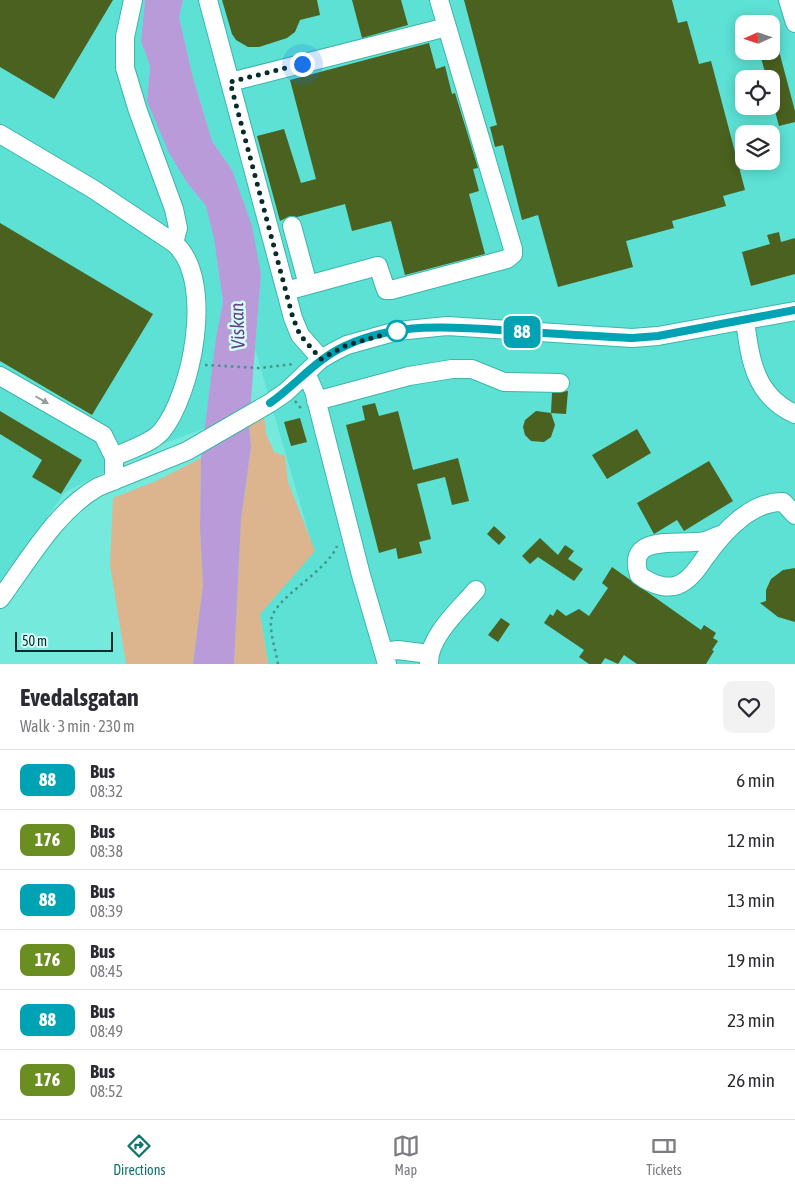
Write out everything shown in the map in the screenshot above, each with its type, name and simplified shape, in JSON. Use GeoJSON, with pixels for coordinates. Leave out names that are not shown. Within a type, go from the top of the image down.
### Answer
{"type":"FeatureCollection","features":[{"type":"Feature","properties":{"kind":"street"},"geometry":{"type":"LineString","coordinates":[[133,0],[125,37],[125,68],[138,111],[174,209],[178,228],[174,243]]}},
{"type":"Feature","properties":{"kind":"street"},"geometry":{"type":"LineString","coordinates":[[208,0],[286,291],[297,326],[317,356]]}},
{"type":"Feature","properties":{"kind":"street"},"geometry":{"type":"LineString","coordinates":[[286,291],[378,266],[386,290],[391,290],[507,259],[512,254],[513,249],[439,0]]}},
{"type":"Feature","properties":{"kind":"street"},"geometry":{"type":"LineString","coordinates":[[788,0],[795,24]]}},
{"type":"Feature","properties":{"kind":"street"},"geometry":{"type":"LineString","coordinates":[[230,82],[447,27]]}},
{"type":"Feature","properties":{"kind":"street"},"geometry":{"type":"LineString","coordinates":[[0,134],[92,189],[174,243],[182,250],[189,264],[195,288],[197,312],[189,363],[180,400],[171,418],[159,434],[114,457]]}},
{"type":"Feature","properties":{"kind":"street"},"geometry":{"type":"LineString","coordinates":[[292,226],[308,285]]}},
{"type":"Feature","properties":{"kind":"street"},"geometry":{"type":"LineString","coordinates":[[0,599],[66,510],[85,494],[186,451],[286,392],[306,372],[317,356],[347,345],[418,327],[447,326],[632,338],[658,336],[795,310]]}},
{"type":"Feature","properties":{"kind":"street"},"geometry":{"type":"LineString","coordinates":[[744,320],[749,351],[758,378],[768,397],[795,414]]}},
{"type":"Feature","properties":{"kind":"street"},"geometry":{"type":"LineString","coordinates":[[311,408],[409,376],[452,369],[472,369],[504,382],[560,382]]}},
{"type":"Feature","properties":{"kind":"street"},"geometry":{"type":"LineString","coordinates":[[306,372],[311,408],[385,658],[398,650],[429,659],[444,628],[476,590]]}},
{"type":"Feature","properties":{"kind":"street"},"geometry":{"type":"LineString","coordinates":[[0,376],[103,435],[114,457],[114,481]]}},
{"type":"Feature","properties":{"kind":"street"},"geometry":{"type":"LineString","coordinates":[[723,534],[695,572],[684,583],[671,587],[658,586],[639,575],[636,560],[638,554],[648,546],[705,541],[723,534],[761,505],[771,502],[783,502],[795,515]]}},
{"type":"Feature","properties":{"kind":"path"},"geometry":{"type":"LineString","coordinates":[[199,364],[259,368],[301,362],[317,356]]}},
{"type":"Feature","properties":{"kind":"path"},"geometry":{"type":"LineString","coordinates":[[286,392],[311,408]]}},
{"type":"Feature","properties":{"kind":"path"},"geometry":{"type":"LineString","coordinates":[[278,664],[271,629],[274,612],[327,564],[333,556],[338,540]]}},
{"type":"Feature","properties":{"kind":"shaded area"},"geometry":{"type":"Polygon","coordinates":[[[0,0],[145,0],[141,41],[150,66],[147,101],[188,184],[206,206],[214,238],[223,302],[216,337],[205,428],[155,447],[65,492],[0,583],[0,0]]]}},
{"type":"Feature","properties":{"kind":"shaded area"},"geometry":{"type":"Polygon","coordinates":[[[183,0],[795,0],[795,664],[268,664],[260,614],[314,551],[255,349],[261,274],[232,170],[212,141],[192,74],[179,17],[183,0]]]}},
{"type":"Feature","properties":{"kind":"shaded area"},"geometry":{"type":"Polygon","coordinates":[[[264,416],[266,434],[274,452],[285,456],[288,482],[315,551],[260,614],[268,664],[234,664],[241,519],[251,447],[249,425],[264,416]]]}},
{"type":"Feature","properties":{"kind":"shaded area"},"geometry":{"type":"Polygon","coordinates":[[[201,458],[200,528],[203,585],[193,664],[126,664],[110,565],[113,498],[156,481],[201,458]]]}},
{"type":"Feature","properties":{"kind":"water","name":"Viskan"},"geometry":{"type":"Polygon","coordinates":[[[145,0],[183,0],[179,17],[192,74],[212,141],[232,170],[252,226],[261,274],[249,424],[251,447],[241,519],[234,664],[193,664],[203,585],[200,528],[201,458],[216,337],[223,302],[214,239],[206,206],[188,184],[169,153],[147,101],[150,66],[141,41],[145,0]]]}},
{"type":"Feature","properties":{"kind":"building"},"geometry":{"type":"Polygon","coordinates":[[[0,0],[113,0],[54,99],[0,67],[0,0]]]}},
{"type":"Feature","properties":{"kind":"building"},"geometry":{"type":"Polygon","coordinates":[[[222,0],[317,0],[320,15],[300,20],[295,32],[287,38],[259,47],[248,47],[236,40],[232,34],[222,0]]]}},
{"type":"Feature","properties":{"kind":"building"},"geometry":{"type":"Polygon","coordinates":[[[352,0],[401,0],[408,25],[362,38],[352,0]]]}},
{"type":"Feature","properties":{"kind":"building"},"geometry":{"type":"Polygon","coordinates":[[[464,0],[672,0],[678,23],[687,21],[699,64],[711,61],[735,152],[735,170],[740,170],[745,190],[723,196],[726,206],[672,221],[674,228],[626,241],[633,267],[558,287],[538,215],[522,220],[503,145],[495,147],[490,127],[497,125],[464,0]]]}},
{"type":"Feature","properties":{"kind":"building"},"geometry":{"type":"Polygon","coordinates":[[[429,43],[436,69],[445,66],[452,94],[455,93],[478,168],[473,169],[479,191],[469,194],[485,254],[405,275],[391,221],[352,231],[345,204],[297,217],[290,216],[280,221],[257,136],[284,129],[301,183],[316,179],[290,80],[429,43]]]}},
{"type":"Feature","properties":{"kind":"building"},"geometry":{"type":"Polygon","coordinates":[[[780,55],[795,111],[795,122],[779,125],[776,115],[780,115],[780,70],[764,70],[762,60],[780,60],[780,55]]]}},
{"type":"Feature","properties":{"kind":"building"},"geometry":{"type":"Polygon","coordinates":[[[0,223],[153,314],[92,415],[0,361],[0,223]]]}},
{"type":"Feature","properties":{"kind":"building"},"geometry":{"type":"Polygon","coordinates":[[[779,232],[781,242],[795,238],[795,274],[751,286],[742,252],[770,244],[767,235],[779,232]]]}},
{"type":"Feature","properties":{"kind":"building"},"geometry":{"type":"Polygon","coordinates":[[[568,391],[566,414],[551,413],[552,393],[568,391]]]}},
{"type":"Feature","properties":{"kind":"building"},"geometry":{"type":"Polygon","coordinates":[[[375,403],[379,416],[398,411],[413,470],[458,458],[469,501],[452,505],[445,477],[417,484],[431,539],[419,542],[422,553],[398,559],[396,548],[379,553],[346,425],[365,420],[362,406],[375,403]]]}},
{"type":"Feature","properties":{"kind":"building"},"geometry":{"type":"Polygon","coordinates":[[[0,411],[82,460],[61,494],[32,477],[42,460],[0,434],[0,411]]]}},
{"type":"Feature","properties":{"kind":"building"},"geometry":{"type":"Polygon","coordinates":[[[536,411],[551,413],[555,425],[551,437],[544,442],[531,441],[525,435],[523,427],[525,420],[536,411]]]}},
{"type":"Feature","properties":{"kind":"building"},"geometry":{"type":"Polygon","coordinates":[[[300,418],[307,442],[291,446],[284,422],[300,418]]]}},
{"type":"Feature","properties":{"kind":"building"},"geometry":{"type":"Polygon","coordinates":[[[637,429],[651,453],[607,479],[592,455],[637,429]]]}},
{"type":"Feature","properties":{"kind":"building"},"geometry":{"type":"Polygon","coordinates":[[[709,461],[733,501],[684,531],[677,520],[654,534],[637,503],[709,461]]]}},
{"type":"Feature","properties":{"kind":"building"},"geometry":{"type":"Polygon","coordinates":[[[494,526],[506,537],[499,545],[487,534],[494,526]]]}},
{"type":"Feature","properties":{"kind":"building"},"geometry":{"type":"Polygon","coordinates":[[[540,538],[558,555],[565,545],[574,551],[568,559],[583,569],[574,581],[538,557],[530,564],[522,556],[540,538]]]}},
{"type":"Feature","properties":{"kind":"building"},"geometry":{"type":"Polygon","coordinates":[[[612,567],[701,630],[704,625],[716,633],[713,638],[718,641],[706,664],[637,664],[624,655],[618,664],[605,658],[601,664],[589,664],[579,657],[584,650],[544,623],[550,614],[553,616],[557,609],[566,616],[579,609],[589,616],[608,588],[602,583],[612,567]]]}},
{"type":"Feature","properties":{"kind":"building"},"geometry":{"type":"Polygon","coordinates":[[[795,568],[795,622],[778,617],[760,603],[766,601],[766,590],[771,579],[783,570],[795,568]]]}},
{"type":"Feature","properties":{"kind":"building"},"geometry":{"type":"Polygon","coordinates":[[[501,618],[510,624],[498,642],[488,635],[501,618]]]}},
{"type":"Feature","properties":{"kind":"bus line","name":"88"},"geometry":{"type":"LineString","coordinates":[[270,403],[286,392],[321,359],[347,345],[418,327],[447,326],[632,338],[658,336],[795,310]]}},
{"type":"Feature","properties":{"kind":"route"},"geometry":{"type":"LineString","coordinates":[[302,64],[230,82],[293,318],[300,335],[321,359],[347,345],[397,331]]}}]}
